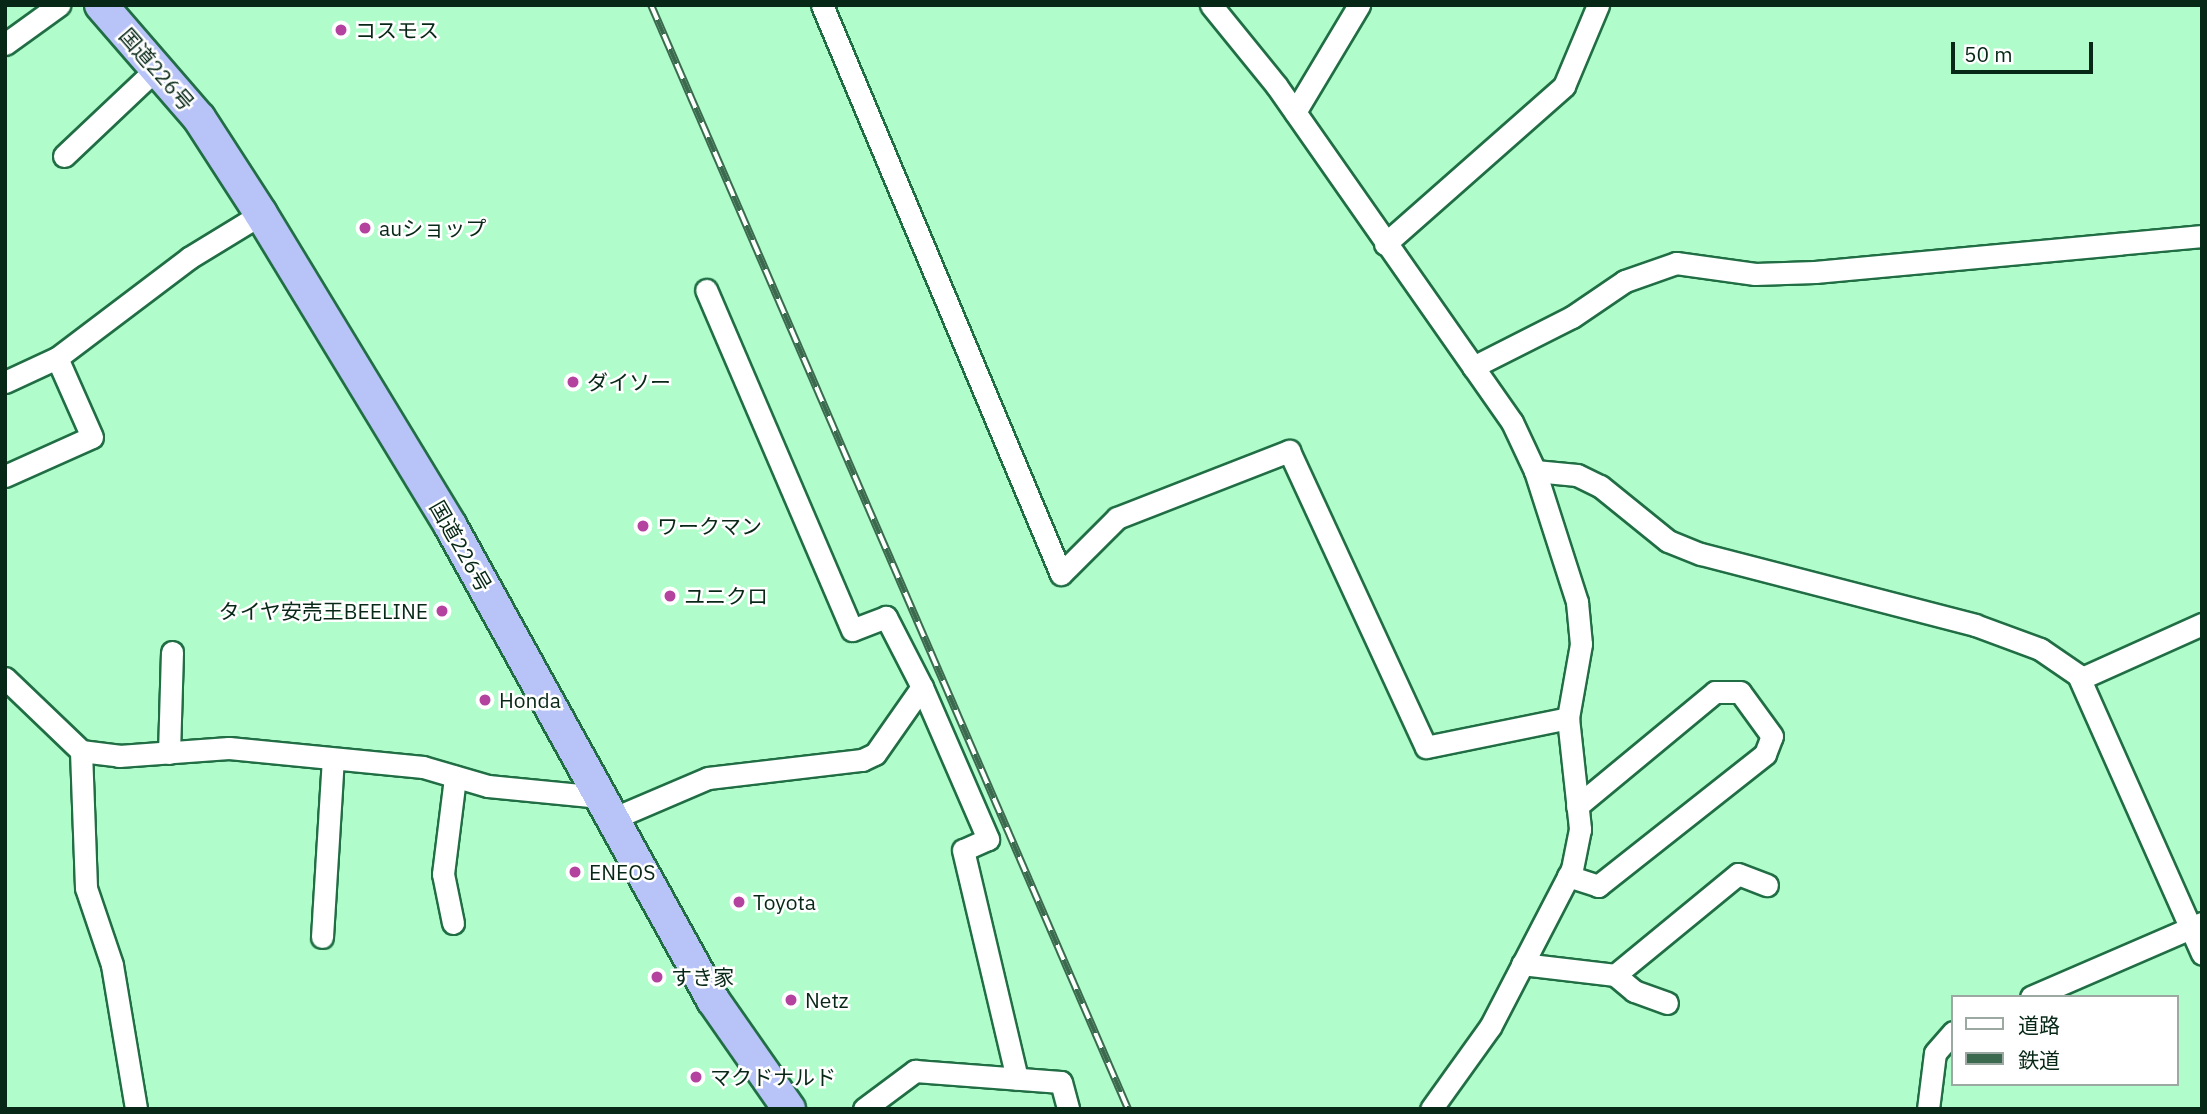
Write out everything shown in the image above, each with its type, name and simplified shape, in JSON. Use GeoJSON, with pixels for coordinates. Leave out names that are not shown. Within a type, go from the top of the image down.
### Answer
{"type":"FeatureCollection","features":[{"type":"Feature","properties":{"kind":"highway","name":"国道226号"},"geometry":{"type":"LineString","coordinates":[[101,5],[158,67],[261,214],[450,525],[713,1000],[789,1109]]}},
{"type":"Feature","properties":{"kind":"street"},"geometry":{"type":"LineString","coordinates":[[5,44],[59,5]]}},
{"type":"Feature","properties":{"kind":"street"},"geometry":{"type":"LineString","coordinates":[[822,5],[1061,574],[1117,518],[1289,451],[1426,747],[1568,718]]}},
{"type":"Feature","properties":{"kind":"street"},"geometry":{"type":"LineString","coordinates":[[1211,5],[1295,111],[1385,244],[1512,422],[1535,471],[1577,602],[1581,644],[1568,718],[1580,829],[1568,876],[1490,1027],[1432,1109]]}},
{"type":"Feature","properties":{"kind":"street"},"geometry":{"type":"LineString","coordinates":[[1295,111],[1359,5]]}},
{"type":"Feature","properties":{"kind":"street"},"geometry":{"type":"LineString","coordinates":[[1385,244],[1564,86],[1598,5]]}},
{"type":"Feature","properties":{"kind":"street"},"geometry":{"type":"LineString","coordinates":[[64,156],[158,67]]}},
{"type":"Feature","properties":{"kind":"street"},"geometry":{"type":"LineString","coordinates":[[5,382],[57,358],[158,280],[261,214]]}},
{"type":"Feature","properties":{"kind":"street"},"geometry":{"type":"LineString","coordinates":[[1473,367],[1572,317],[1625,281],[1676,263],[1755,274],[1815,272],[2202,236]]}},
{"type":"Feature","properties":{"kind":"street"},"geometry":{"type":"LineString","coordinates":[[706,290],[852,630],[886,617],[922,687],[988,839],[963,850],[1017,1079]]}},
{"type":"Feature","properties":{"kind":"street"},"geometry":{"type":"LineString","coordinates":[[5,476],[92,437],[57,358]]}},
{"type":"Feature","properties":{"kind":"street"},"geometry":{"type":"LineString","coordinates":[[1535,471],[1577,475],[1600,486],[1668,541],[1701,554],[1975,625],[2040,649],[2082,678],[2196,925],[2202,954]]}},
{"type":"Feature","properties":{"kind":"street"},"geometry":{"type":"LineString","coordinates":[[2082,678],[2202,624]]}},
{"type":"Feature","properties":{"kind":"street"},"geometry":{"type":"LineString","coordinates":[[169,753],[172,652]]}},
{"type":"Feature","properties":{"kind":"street"},"geometry":{"type":"LineString","coordinates":[[5,678],[81,751],[169,753],[201,747],[334,759],[455,777],[488,786],[606,808],[708,778],[862,760],[875,754],[922,687]]}},
{"type":"Feature","properties":{"kind":"street"},"geometry":{"type":"LineString","coordinates":[[1568,876],[1598,886],[1765,754],[1772,736],[1740,692],[1715,692],[1577,806]]}},
{"type":"Feature","properties":{"kind":"street"},"geometry":{"type":"LineString","coordinates":[[81,751],[86,888],[112,965],[136,1109]]}},
{"type":"Feature","properties":{"kind":"street"},"geometry":{"type":"LineString","coordinates":[[321,937],[334,759]]}},
{"type":"Feature","properties":{"kind":"street"},"geometry":{"type":"LineString","coordinates":[[453,922],[443,874],[455,777]]}},
{"type":"Feature","properties":{"kind":"street"},"geometry":{"type":"LineString","coordinates":[[1615,975],[1738,874],[1767,885]]}},
{"type":"Feature","properties":{"kind":"street"},"geometry":{"type":"LineString","coordinates":[[2036,995],[2196,925]]}},
{"type":"Feature","properties":{"kind":"street"},"geometry":{"type":"LineString","coordinates":[[1522,964],[1615,975],[1634,991],[1667,1003]]}},
{"type":"Feature","properties":{"kind":"street"},"geometry":{"type":"LineString","coordinates":[[1928,1109],[1935,1053],[1952,1033]]}},
{"type":"Feature","properties":{"kind":"street"},"geometry":{"type":"LineString","coordinates":[[864,1109],[915,1071],[1061,1082],[1068,1109]]}},
{"type":"Feature","properties":{"kind":"railway"},"geometry":{"type":"LineString","coordinates":[[651,5],[1128,1109]]}},
{"type":"Feature","properties":{"kind":"place","name":"コスモス"},"geometry":{"type":"Point","coordinates":[341,30]}},
{"type":"Feature","properties":{"kind":"place","name":"auショップ"},"geometry":{"type":"Point","coordinates":[365,228]}},
{"type":"Feature","properties":{"kind":"place","name":"ダイソー"},"geometry":{"type":"Point","coordinates":[573,382]}},
{"type":"Feature","properties":{"kind":"place","name":"ワークマン"},"geometry":{"type":"Point","coordinates":[643,526]}},
{"type":"Feature","properties":{"kind":"place","name":"ユニクロ"},"geometry":{"type":"Point","coordinates":[670,596]}},
{"type":"Feature","properties":{"kind":"place","name":"タイヤ安売王BEELINE"},"geometry":{"type":"Point","coordinates":[442,611]}},
{"type":"Feature","properties":{"kind":"place","name":"Honda"},"geometry":{"type":"Point","coordinates":[485,700]}},
{"type":"Feature","properties":{"kind":"place","name":"ENEOS"},"geometry":{"type":"Point","coordinates":[575,872]}},
{"type":"Feature","properties":{"kind":"place","name":"Toyota"},"geometry":{"type":"Point","coordinates":[739,902]}},
{"type":"Feature","properties":{"kind":"place","name":"すき家"},"geometry":{"type":"Point","coordinates":[657,977]}},
{"type":"Feature","properties":{"kind":"place","name":"Netz"},"geometry":{"type":"Point","coordinates":[791,1000]}},
{"type":"Feature","properties":{"kind":"place","name":"マクドナルド"},"geometry":{"type":"Point","coordinates":[696,1077]}}]}
